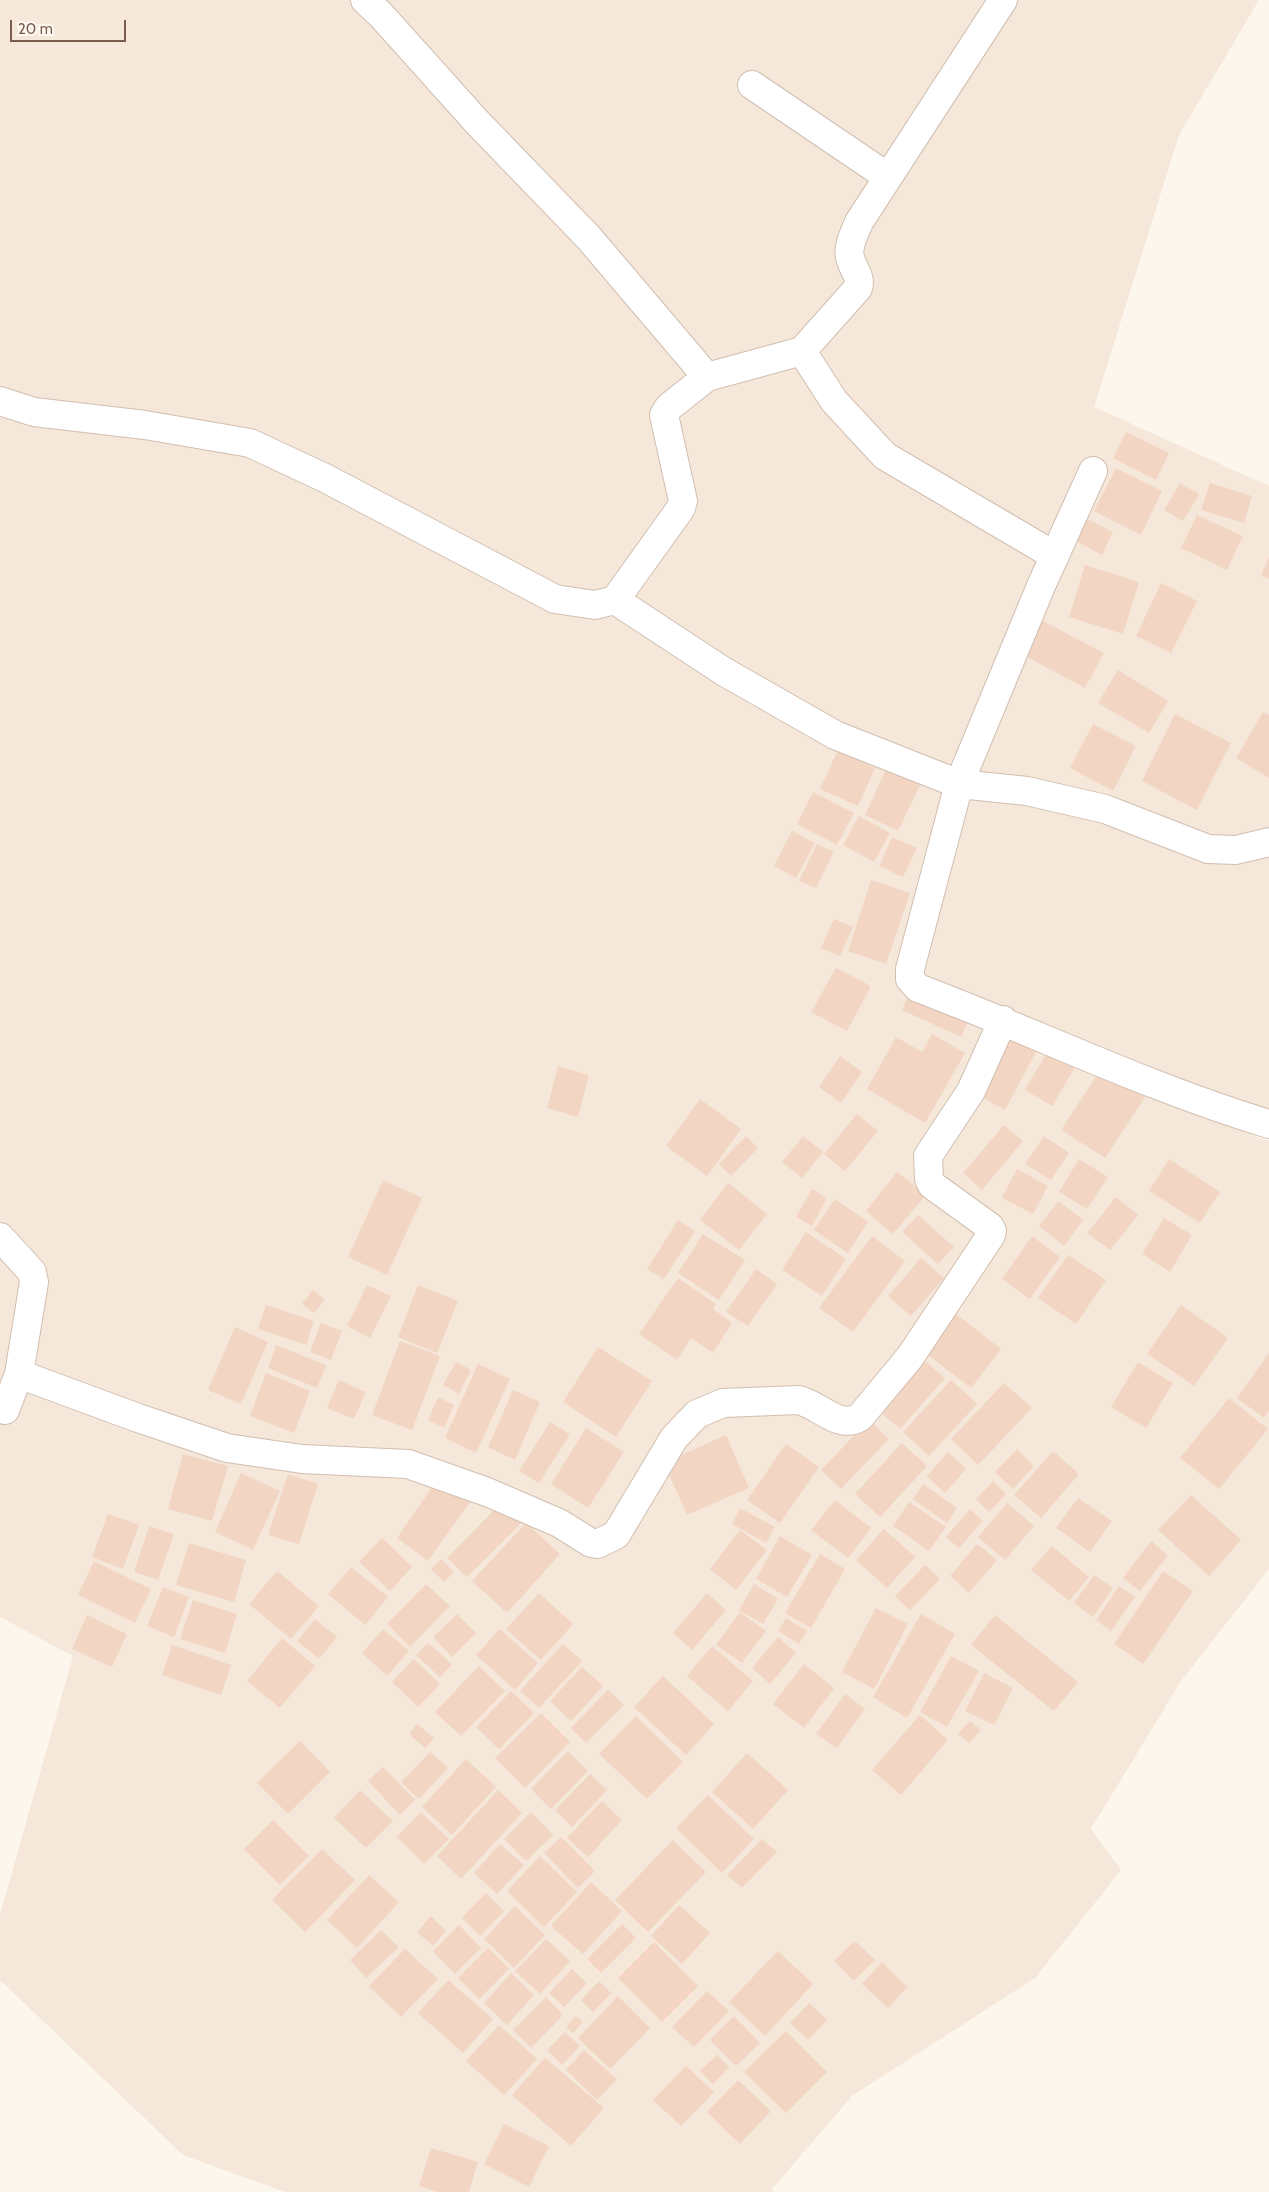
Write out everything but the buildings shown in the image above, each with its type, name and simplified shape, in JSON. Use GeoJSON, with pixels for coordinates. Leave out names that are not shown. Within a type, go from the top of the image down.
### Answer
{"type":"FeatureCollection","features":[{"type":"Feature","properties":{"kind":"street"},"geometry":{"type":"LineString","coordinates":[[0,402],[34,412],[145,425],[250,443],[325,478],[555,598],[595,605],[615,600],[681,508],[683,500],[664,414],[669,407],[707,376],[802,351],[858,288],[860,281],[850,257],[850,251],[858,222],[1003,0]]}},
{"type":"Feature","properties":{"kind":"street"},"geometry":{"type":"LineString","coordinates":[[380,5],[478,122],[588,238],[707,376]]}},
{"type":"Feature","properties":{"kind":"street"},"geometry":{"type":"LineString","coordinates":[[752,85],[888,177]]}},
{"type":"Feature","properties":{"kind":"street"},"geometry":{"type":"LineString","coordinates":[[802,351],[834,401],[885,456],[1055,556]]}},
{"type":"Feature","properties":{"kind":"street"},"geometry":{"type":"LineString","coordinates":[[1093,471],[958,784],[910,969],[910,978],[918,988],[1003,1020],[1212,1106],[1269,1124]]}},
{"type":"Feature","properties":{"kind":"street"},"geometry":{"type":"LineString","coordinates":[[615,600],[723,671],[835,736],[958,784],[1027,791],[1105,809],[1208,849],[1236,850],[1269,842]]}},
{"type":"Feature","properties":{"kind":"street"},"geometry":{"type":"LineString","coordinates":[[18,1374],[227,1448],[302,1459],[408,1464],[487,1492],[559,1523],[591,1543],[598,1544],[616,1535],[674,1438],[697,1414],[724,1403],[799,1400],[843,1422],[853,1421],[860,1417],[910,1357],[991,1235],[990,1226],[932,1185],[929,1180],[928,1156],[971,1091],[1003,1020]]}},
{"type":"Feature","properties":{"kind":"street"},"geometry":{"type":"LineString","coordinates":[[0,1237],[32,1272],[34,1282],[18,1374],[2,1414]]}},
{"type":"Feature","properties":{"kind":"shaded area"},"geometry":{"type":"Polygon","coordinates":[[[0,0],[1259,0],[1179,135],[1094,407],[1269,486],[1269,1109],[1253,1136],[1269,1141],[1269,1569],[1181,1681],[1091,1829],[1121,1870],[1035,1978],[852,2096],[772,2189],[774,2192],[285,2192],[183,2155],[0,1980],[0,1915],[73,1656],[0,1617],[0,0]]]}}]}
